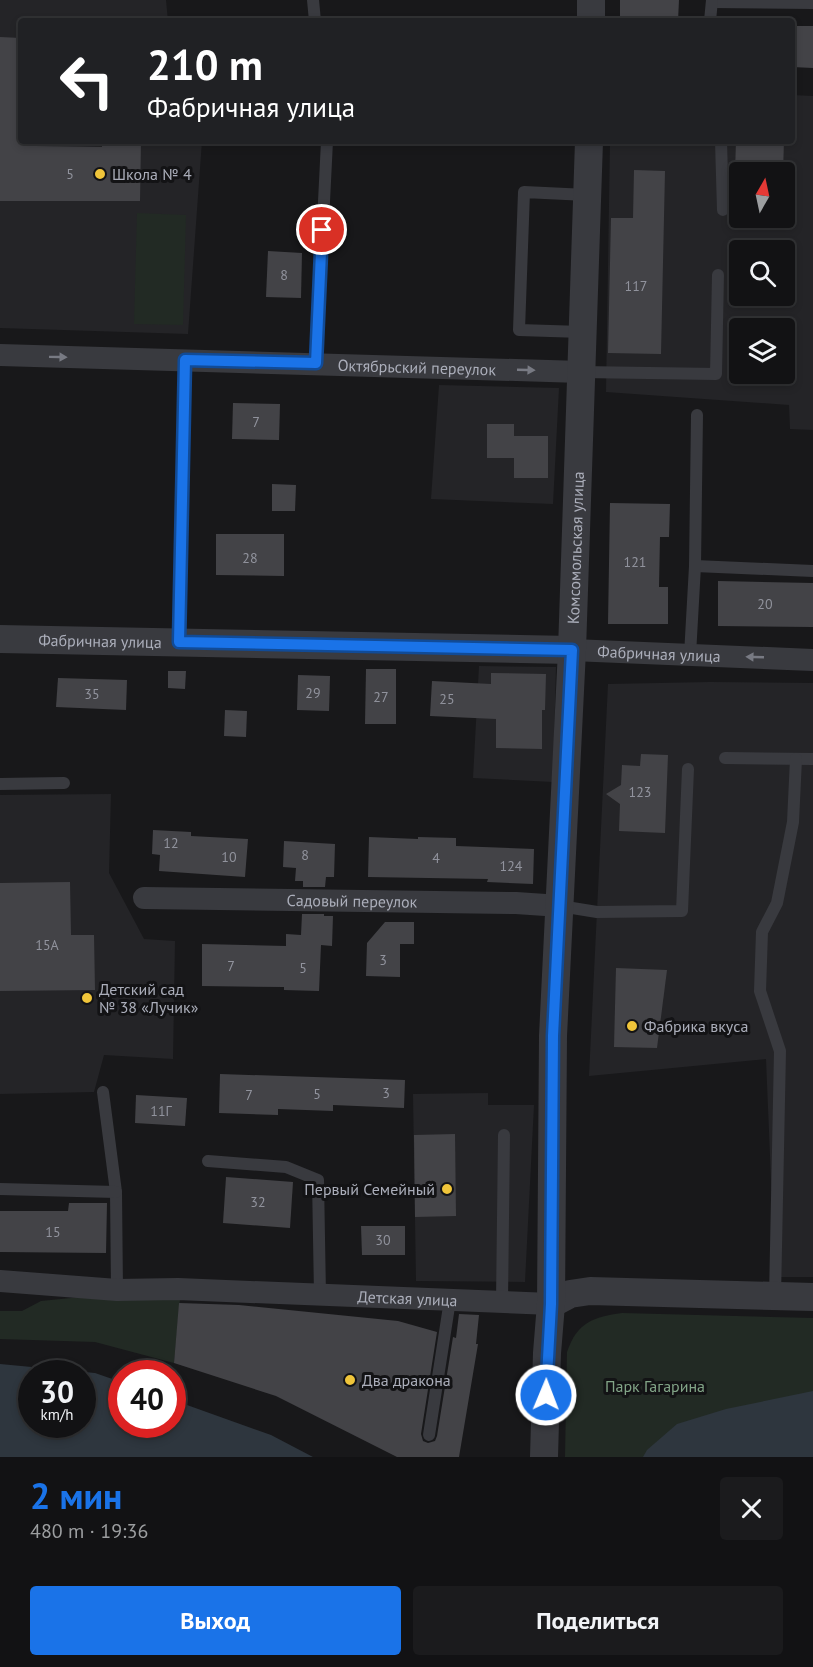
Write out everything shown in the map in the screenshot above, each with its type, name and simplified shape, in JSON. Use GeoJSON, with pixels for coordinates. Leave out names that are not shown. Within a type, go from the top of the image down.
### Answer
{"type":"FeatureCollection","features":[{"type":"Feature","properties":{"kind":"street"},"geometry":{"type":"LineString","coordinates":[[591,0],[591,18]]}},
{"type":"Feature","properties":{"kind":"street","name":"Комсомольская улица"},"geometry":{"type":"LineString","coordinates":[[544,1457],[551,1304],[553,1036],[572,650],[589,144]]}},
{"type":"Feature","properties":{"kind":"street","name":"Октябрьский переулок"},"geometry":{"type":"LineString","coordinates":[[0,355],[581,372]]}},
{"type":"Feature","properties":{"kind":"street","name":"Фабричная улица"},"geometry":{"type":"LineString","coordinates":[[0,639],[572,650],[813,660]]}},
{"type":"Feature","properties":{"kind":"street","name":"Садовый переулок"},"geometry":{"type":"LineString","coordinates":[[144,898],[516,903],[560,906]]}},
{"type":"Feature","properties":{"kind":"street","name":"Детская улица"},"geometry":{"type":"LineString","coordinates":[[0,1281],[117,1290],[178,1289],[551,1304],[570,1294],[590,1291],[813,1297]]}},
{"type":"Feature","properties":{"kind":"lane"},"geometry":{"type":"LineString","coordinates":[[313,0],[315,18]]}},
{"type":"Feature","properties":{"kind":"lane"},"geometry":{"type":"LineString","coordinates":[[710,18],[712,1],[813,3]]}},
{"type":"Feature","properties":{"kind":"lane"},"geometry":{"type":"LineString","coordinates":[[316,363],[327,144]]}},
{"type":"Feature","properties":{"kind":"lane"},"geometry":{"type":"LineString","coordinates":[[721,144],[723,210]]}},
{"type":"Feature","properties":{"kind":"lane"},"geometry":{"type":"LineString","coordinates":[[582,332],[519,330],[524,192],[587,195]]}},
{"type":"Feature","properties":{"kind":"lane"},"geometry":{"type":"LineString","coordinates":[[581,372],[716,374],[718,275]]}},
{"type":"Feature","properties":{"kind":"lane"},"geometry":{"type":"LineString","coordinates":[[179,642],[185,360]]}},
{"type":"Feature","properties":{"kind":"lane"},"geometry":{"type":"LineString","coordinates":[[690,655],[697,415]]}},
{"type":"Feature","properties":{"kind":"lane"},"geometry":{"type":"LineString","coordinates":[[694,566],[813,571]]}},
{"type":"Feature","properties":{"kind":"lane"},"geometry":{"type":"LineString","coordinates":[[725,758],[813,759]]}},
{"type":"Feature","properties":{"kind":"lane"},"geometry":{"type":"LineString","coordinates":[[775,1297],[780,1051],[760,991],[760,979],[762,932],[777,903],[792,822],[796,759]]}},
{"type":"Feature","properties":{"kind":"lane"},"geometry":{"type":"LineString","coordinates":[[560,906],[597,912],[682,911],[688,769]]}},
{"type":"Feature","properties":{"kind":"lane"},"geometry":{"type":"LineString","coordinates":[[0,784],[64,783]]}},
{"type":"Feature","properties":{"kind":"lane"},"geometry":{"type":"LineString","coordinates":[[103,1092],[116,1192],[117,1290]]}},
{"type":"Feature","properties":{"kind":"lane"},"geometry":{"type":"LineString","coordinates":[[502,1302],[504,1135]]}},
{"type":"Feature","properties":{"kind":"lane"},"geometry":{"type":"LineString","coordinates":[[208,1161],[286,1167],[318,1180],[320,1295]]}},
{"type":"Feature","properties":{"kind":"lane"},"geometry":{"type":"LineString","coordinates":[[0,1189],[116,1192]]}},
{"type":"Feature","properties":{"kind":"lane"},"geometry":{"type":"LineString","coordinates":[[429,1435],[450,1300]]}},
{"type":"Feature","properties":{"kind":"shaded area","name":"Школа № 4"},"geometry":{"type":"Polygon","coordinates":[[[0,0],[166,0],[168,18],[18,18],[18,144],[202,144],[188,334],[0,328],[0,0]]]}},
{"type":"Feature","properties":{"kind":"shaded area"},"geometry":{"type":"Polygon","coordinates":[[[795,95],[813,96],[813,430],[790,429],[789,405],[606,392],[610,144],[795,144],[795,95]]]}},
{"type":"Feature","properties":{"kind":"shaded area"},"geometry":{"type":"Polygon","coordinates":[[[439,385],[559,388],[553,504],[431,499],[439,385]]]}},
{"type":"Feature","properties":{"kind":"shaded area"},"geometry":{"type":"Polygon","coordinates":[[[479,666],[556,667],[553,782],[473,778],[479,666]]]}},
{"type":"Feature","properties":{"kind":"shaded area"},"geometry":{"type":"Polygon","coordinates":[[[813,683],[813,1277],[775,1277],[766,1059],[589,1076],[608,684],[813,683]]]}},
{"type":"Feature","properties":{"kind":"shaded area","name":"Детский сад № 38 «Лучик»"},"geometry":{"type":"Polygon","coordinates":[[[111,794],[109,873],[144,939],[175,941],[173,1059],[104,1055],[94,1092],[0,1094],[0,795],[111,794]]]}},
{"type":"Feature","properties":{"kind":"shaded area"},"geometry":{"type":"Polygon","coordinates":[[[488,1093],[488,1105],[534,1105],[525,1282],[416,1281],[413,1094],[488,1093]]]}},
{"type":"Feature","properties":{"kind":"shaded area"},"geometry":{"type":"Polygon","coordinates":[[[0,1364],[18,1366],[18,1438],[96,1438],[96,1373],[108,1378],[108,1438],[186,1438],[186,1405],[271,1435],[313,1457],[0,1457],[0,1364]]]}},
{"type":"Feature","properties":{"kind":"shaded area"},"geometry":{"type":"Polygon","coordinates":[[[813,1391],[813,1457],[643,1457],[647,1450],[677,1424],[726,1409],[813,1391]]]}},
{"type":"Feature","properties":{"kind":"green space"},"geometry":{"type":"Polygon","coordinates":[[[137,213],[186,215],[183,325],[134,324],[137,213]]]}},
{"type":"Feature","properties":{"kind":"green space"},"geometry":{"type":"Polygon","coordinates":[[[111,1294],[180,1299],[174,1360],[163,1360],[95,1342],[0,1339],[0,1311],[22,1311],[41,1301],[111,1294]]]}},
{"type":"Feature","properties":{"kind":"green space","name":"Парк Гагарина"},"geometry":{"type":"Polygon","coordinates":[[[622,1313],[813,1318],[813,1457],[565,1457],[567,1352],[576,1334],[588,1323],[595,1319],[622,1313]]]}},
{"type":"Feature","properties":{"kind":"building"},"geometry":{"type":"Polygon","coordinates":[[[620,0],[679,0],[678,18],[620,18],[620,0]]]}},
{"type":"Feature","properties":{"kind":"building"},"geometry":{"type":"Polygon","coordinates":[[[795,26],[813,26],[813,68],[795,67],[795,26]]]}},
{"type":"Feature","properties":{"kind":"building"},"geometry":{"type":"Polygon","coordinates":[[[0,37],[18,38],[18,144],[102,147],[102,144],[141,144],[140,201],[0,201],[0,37]]]}},
{"type":"Feature","properties":{"kind":"building"},"geometry":{"type":"Polygon","coordinates":[[[736,144],[784,144],[783,162],[735,162],[736,144]]]}},
{"type":"Feature","properties":{"kind":"building"},"geometry":{"type":"Polygon","coordinates":[[[634,170],[665,171],[661,354],[608,353],[611,218],[633,218],[634,170]]]}},
{"type":"Feature","properties":{"kind":"building"},"geometry":{"type":"Polygon","coordinates":[[[268,251],[302,253],[301,298],[266,297],[268,251]]]}},
{"type":"Feature","properties":{"kind":"building"},"geometry":{"type":"Polygon","coordinates":[[[233,403],[280,404],[279,440],[232,439],[233,403]]]}},
{"type":"Feature","properties":{"kind":"building"},"geometry":{"type":"Polygon","coordinates":[[[487,424],[514,424],[514,436],[548,436],[548,478],[514,478],[514,458],[487,458],[487,424]]]}},
{"type":"Feature","properties":{"kind":"building"},"geometry":{"type":"Polygon","coordinates":[[[272,484],[296,485],[295,511],[272,511],[272,484]]]}},
{"type":"Feature","properties":{"kind":"building"},"geometry":{"type":"Polygon","coordinates":[[[610,503],[670,504],[669,537],[660,537],[659,587],[668,587],[668,624],[608,624],[610,503]]]}},
{"type":"Feature","properties":{"kind":"building"},"geometry":{"type":"Polygon","coordinates":[[[216,534],[284,534],[284,576],[216,575],[216,534]]]}},
{"type":"Feature","properties":{"kind":"building"},"geometry":{"type":"Polygon","coordinates":[[[718,581],[813,583],[813,627],[718,626],[718,581]]]}},
{"type":"Feature","properties":{"kind":"building"},"geometry":{"type":"Polygon","coordinates":[[[366,669],[396,669],[396,724],[365,724],[366,669]]]}},
{"type":"Feature","properties":{"kind":"building"},"geometry":{"type":"Polygon","coordinates":[[[168,671],[186,671],[185,689],[168,688],[168,671]]]}},
{"type":"Feature","properties":{"kind":"building"},"geometry":{"type":"Polygon","coordinates":[[[491,673],[546,674],[545,710],[542,710],[542,749],[496,748],[496,719],[430,716],[432,681],[491,684],[491,673]]]}},
{"type":"Feature","properties":{"kind":"building"},"geometry":{"type":"Polygon","coordinates":[[[298,675],[330,676],[329,711],[297,710],[298,675]]]}},
{"type":"Feature","properties":{"kind":"building"},"geometry":{"type":"Polygon","coordinates":[[[58,678],[127,680],[126,710],[56,707],[58,678]]]}},
{"type":"Feature","properties":{"kind":"building"},"geometry":{"type":"Polygon","coordinates":[[[225,710],[247,711],[246,737],[224,736],[225,710]]]}},
{"type":"Feature","properties":{"kind":"building"},"geometry":{"type":"Polygon","coordinates":[[[641,754],[668,755],[665,833],[619,831],[620,804],[606,794],[621,785],[622,765],[640,766],[641,754]]]}},
{"type":"Feature","properties":{"kind":"building"},"geometry":{"type":"Polygon","coordinates":[[[153,830],[191,832],[191,836],[248,839],[245,877],[159,871],[160,855],[152,854],[153,830]]]}},
{"type":"Feature","properties":{"kind":"building"},"geometry":{"type":"Polygon","coordinates":[[[369,837],[456,838],[456,846],[534,849],[533,884],[487,882],[488,879],[368,877],[369,837]]]}},
{"type":"Feature","properties":{"kind":"building"},"geometry":{"type":"Polygon","coordinates":[[[284,841],[335,844],[334,877],[326,877],[325,887],[303,887],[303,881],[295,881],[296,868],[283,867],[284,841]]]}},
{"type":"Feature","properties":{"kind":"building"},"geometry":{"type":"Polygon","coordinates":[[[70,882],[71,935],[94,935],[95,990],[0,991],[0,883],[70,882]]]}},
{"type":"Feature","properties":{"kind":"building"},"geometry":{"type":"Polygon","coordinates":[[[302,914],[333,916],[332,946],[321,945],[319,991],[284,990],[284,987],[202,986],[202,944],[286,946],[286,934],[301,935],[302,914]]]}},
{"type":"Feature","properties":{"kind":"building"},"geometry":{"type":"Polygon","coordinates":[[[385,922],[414,922],[414,944],[400,944],[400,977],[366,976],[367,943],[385,922]]]}},
{"type":"Feature","properties":{"kind":"building"},"geometry":{"type":"Polygon","coordinates":[[[616,968],[667,970],[657,1048],[614,1047],[616,968]]]}},
{"type":"Feature","properties":{"kind":"building"},"geometry":{"type":"Polygon","coordinates":[[[220,1074],[405,1080],[404,1108],[333,1105],[333,1111],[278,1109],[278,1115],[219,1113],[220,1074]]]}},
{"type":"Feature","properties":{"kind":"building"},"geometry":{"type":"Polygon","coordinates":[[[136,1095],[187,1098],[185,1126],[135,1123],[136,1095]]]}},
{"type":"Feature","properties":{"kind":"building"},"geometry":{"type":"Polygon","coordinates":[[[455,1134],[456,1216],[415,1217],[414,1135],[455,1134]]]}},
{"type":"Feature","properties":{"kind":"building"},"geometry":{"type":"Polygon","coordinates":[[[226,1177],[293,1182],[290,1228],[223,1223],[226,1177]]]}},
{"type":"Feature","properties":{"kind":"building"},"geometry":{"type":"Polygon","coordinates":[[[69,1203],[107,1203],[106,1253],[0,1252],[0,1211],[68,1211],[69,1203]]]}},
{"type":"Feature","properties":{"kind":"building"},"geometry":{"type":"Polygon","coordinates":[[[361,1226],[405,1226],[405,1255],[362,1255],[361,1226]]]}},
{"type":"Feature","properties":{"kind":"building","name":"Два дракона"},"geometry":{"type":"Polygon","coordinates":[[[179,1303],[239,1305],[398,1321],[437,1332],[421,1434],[423,1441],[428,1443],[435,1441],[437,1436],[453,1337],[456,1338],[459,1314],[479,1315],[476,1344],[478,1344],[459,1457],[397,1457],[276,1396],[186,1367],[186,1360],[174,1360],[179,1303]]]}},
{"type":"Feature","properties":{"kind":"place","name":"Школа № 4"},"geometry":{"type":"Point","coordinates":[100,174]}},
{"type":"Feature","properties":{"kind":"place","name":"Детский сад № 38 «Лучик»"},"geometry":{"type":"Point","coordinates":[87,998]}},
{"type":"Feature","properties":{"kind":"place","name":"Фабрика вкуса"},"geometry":{"type":"Point","coordinates":[632,1026]}},
{"type":"Feature","properties":{"kind":"place","name":"Первый Семейный"},"geometry":{"type":"Point","coordinates":[447,1189]}},
{"type":"Feature","properties":{"kind":"place","name":"Два дракона"},"geometry":{"type":"Point","coordinates":[350,1380]}},
{"type":"Feature","properties":{"kind":"route"},"geometry":{"type":"LineString","coordinates":[[322,230],[316,363],[185,360],[179,642],[572,650],[553,1036],[551,1304],[546,1395]]}}]}
